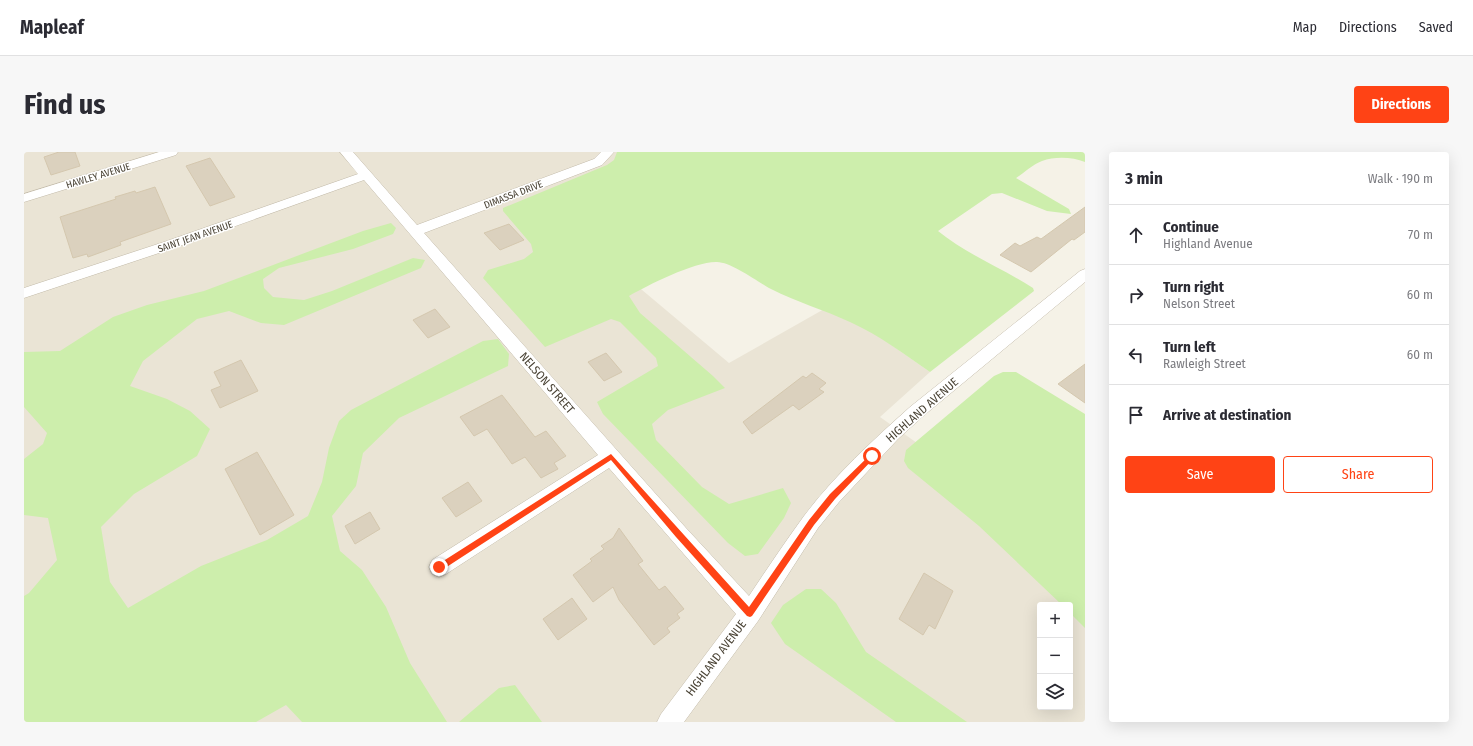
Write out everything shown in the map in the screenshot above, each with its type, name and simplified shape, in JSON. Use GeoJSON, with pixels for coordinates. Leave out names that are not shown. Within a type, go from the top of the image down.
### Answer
{"type":"FeatureCollection","features":[{"type":"Feature","properties":{"kind":"street","name":"HAWLEY AVENUE"},"geometry":{"type":"LineString","coordinates":[[24,198],[172,152]]}},
{"type":"Feature","properties":{"kind":"street","name":"NELSON STREET"},"geometry":{"type":"LineString","coordinates":[[346,152],[679,535],[750,613]]}},
{"type":"Feature","properties":{"kind":"street","name":"DIMASSA DRIVE"},"geometry":{"type":"LineString","coordinates":[[415,231],[598,162],[608,152]]}},
{"type":"Feature","properties":{"kind":"street","name":"SAINT JEAN AVENUE"},"geometry":{"type":"LineString","coordinates":[[24,293],[163,247],[366,175]]}},
{"type":"Feature","properties":{"kind":"street","name":"HIGHLAND AVENUE"},"geometry":{"type":"LineString","coordinates":[[669,722],[750,613],[811,522],[832,496],[892,434],[916,412],[1085,274]]}},
{"type":"Feature","properties":{"kind":"street"},"geometry":{"type":"LineString","coordinates":[[439,567],[611,456]]}},
{"type":"Feature","properties":{"kind":"shaded area"},"geometry":{"type":"Polygon","coordinates":[[[24,152],[621,152],[612,171],[535,200],[729,363],[833,304],[930,372],[880,417],[1085,561],[1085,722],[24,722],[24,152]]]}},
{"type":"Feature","properties":{"kind":"green space"},"geometry":{"type":"Polygon","coordinates":[[[617,152],[1085,152],[1085,162],[1064,158],[1047,159],[1035,164],[1016,178],[1069,209],[1071,214],[1047,211],[1002,193],[992,194],[938,231],[960,247],[1033,288],[1034,291],[930,372],[891,345],[861,327],[781,294],[730,265],[723,263],[708,263],[685,269],[629,296],[640,313],[725,388],[668,410],[652,424],[656,440],[702,487],[729,504],[783,488],[791,503],[784,518],[758,554],[745,556],[728,543],[603,414],[597,402],[658,366],[656,358],[620,322],[611,319],[545,347],[483,278],[488,270],[524,259],[533,252],[531,244],[503,211],[503,208],[607,165],[614,160],[617,152]]]}},
{"type":"Feature","properties":{"kind":"green space"},"geometry":{"type":"Polygon","coordinates":[[[391,223],[396,228],[393,234],[353,249],[279,268],[263,279],[264,288],[273,297],[304,300],[332,291],[413,258],[425,260],[421,268],[284,325],[261,323],[229,311],[197,319],[143,361],[130,386],[167,399],[190,411],[210,429],[197,456],[134,494],[101,527],[110,582],[128,608],[201,566],[267,540],[308,516],[322,482],[329,448],[339,421],[351,410],[483,341],[498,339],[509,354],[508,366],[399,418],[363,453],[356,486],[332,516],[340,551],[362,570],[386,607],[410,663],[447,722],[302,722],[286,705],[256,722],[24,722],[24,596],[29,593],[57,560],[48,518],[24,515],[24,459],[43,444],[47,433],[24,407],[24,352],[60,351],[113,317],[147,305],[204,291],[363,231],[391,223]]]}},
{"type":"Feature","properties":{"kind":"green space"},"geometry":{"type":"Polygon","coordinates":[[[1003,372],[1016,372],[1085,414],[1085,628],[1073,616],[1073,602],[1059,602],[979,526],[908,468],[904,461],[906,450],[994,376],[1003,372]]]}},
{"type":"Feature","properties":{"kind":"green space"},"geometry":{"type":"Polygon","coordinates":[[[806,589],[821,589],[836,603],[866,652],[967,722],[896,722],[785,644],[771,623],[783,605],[806,589]]]}},
{"type":"Feature","properties":{"kind":"green space"},"geometry":{"type":"Polygon","coordinates":[[[515,685],[542,722],[459,722],[499,688],[515,685]]]}},
{"type":"Feature","properties":{"kind":"building"},"geometry":{"type":"Polygon","coordinates":[[[59,152],[75,152],[80,166],[51,175],[44,157],[59,152]]]}},
{"type":"Feature","properties":{"kind":"building"},"geometry":{"type":"Polygon","coordinates":[[[210,158],[235,197],[210,206],[186,166],[210,158]]]}},
{"type":"Feature","properties":{"kind":"building"},"geometry":{"type":"Polygon","coordinates":[[[155,187],[171,224],[120,242],[121,245],[88,257],[87,254],[73,258],[60,217],[116,199],[115,197],[135,191],[136,193],[155,187]]]}},
{"type":"Feature","properties":{"kind":"building"},"geometry":{"type":"Polygon","coordinates":[[[1085,207],[1085,232],[1074,240],[1072,239],[1031,272],[1000,255],[1015,243],[1020,246],[1037,237],[1041,239],[1085,207]]]}},
{"type":"Feature","properties":{"kind":"building"},"geometry":{"type":"Polygon","coordinates":[[[509,224],[524,240],[500,250],[484,233],[509,224]]]}},
{"type":"Feature","properties":{"kind":"building"},"geometry":{"type":"Polygon","coordinates":[[[435,309],[450,327],[428,338],[413,320],[435,309]]]}},
{"type":"Feature","properties":{"kind":"building"},"geometry":{"type":"Polygon","coordinates":[[[606,353],[622,372],[604,381],[588,362],[606,353]]]}},
{"type":"Feature","properties":{"kind":"building"},"geometry":{"type":"Polygon","coordinates":[[[241,360],[258,391],[220,408],[211,390],[221,386],[214,372],[241,360]]]}},
{"type":"Feature","properties":{"kind":"building"},"geometry":{"type":"Polygon","coordinates":[[[1085,364],[1085,403],[1058,384],[1085,364]]]}},
{"type":"Feature","properties":{"kind":"building"},"geometry":{"type":"Polygon","coordinates":[[[812,373],[826,383],[819,389],[824,392],[799,410],[793,405],[752,434],[743,422],[803,376],[806,378],[812,373]]]}},
{"type":"Feature","properties":{"kind":"building"},"geometry":{"type":"Polygon","coordinates":[[[502,395],[535,437],[546,431],[566,456],[554,463],[558,469],[541,478],[525,457],[512,464],[487,429],[474,436],[460,417],[502,395]]]}},
{"type":"Feature","properties":{"kind":"building"},"geometry":{"type":"Polygon","coordinates":[[[257,452],[294,515],[260,535],[225,469],[257,452]]]}},
{"type":"Feature","properties":{"kind":"building"},"geometry":{"type":"Polygon","coordinates":[[[468,482],[482,501],[456,517],[442,498],[468,482]]]}},
{"type":"Feature","properties":{"kind":"building"},"geometry":{"type":"Polygon","coordinates":[[[370,512],[380,529],[355,544],[345,526],[370,512]]]}},
{"type":"Feature","properties":{"kind":"building"},"geometry":{"type":"Polygon","coordinates":[[[619,528],[643,561],[638,564],[659,590],[665,586],[684,609],[677,614],[680,618],[667,628],[670,632],[654,645],[619,600],[613,587],[593,602],[573,575],[592,561],[590,559],[604,549],[601,546],[613,538],[619,528]]]}},
{"type":"Feature","properties":{"kind":"building"},"geometry":{"type":"Polygon","coordinates":[[[924,573],[953,591],[935,629],[929,625],[923,635],[899,619],[924,573]]]}},
{"type":"Feature","properties":{"kind":"building"},"geometry":{"type":"Polygon","coordinates":[[[572,598],[587,619],[558,640],[543,619],[572,598]]]}},
{"type":"Feature","properties":{"kind":"route"},"geometry":{"type":"LineString","coordinates":[[439,567],[611,456],[679,535],[750,613],[811,522],[832,496],[872,456]]}}]}
